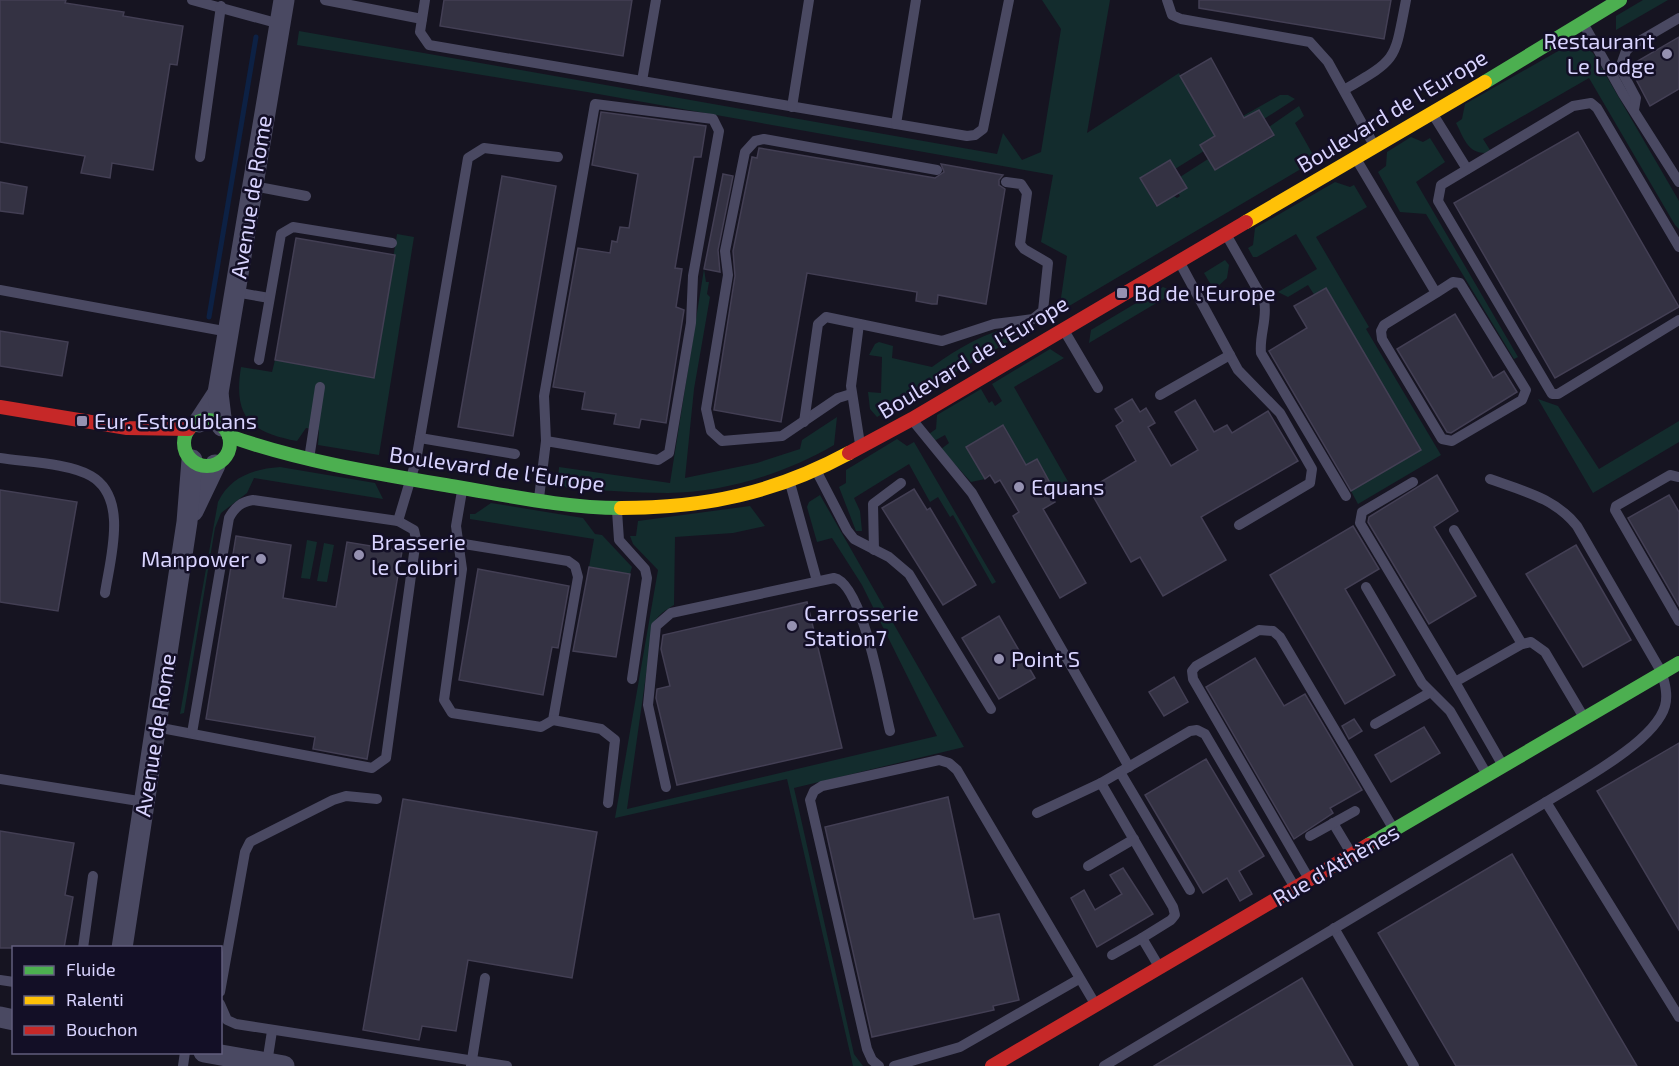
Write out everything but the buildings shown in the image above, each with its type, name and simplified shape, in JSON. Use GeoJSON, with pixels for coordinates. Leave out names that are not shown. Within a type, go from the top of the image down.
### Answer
{"type":"FeatureCollection","features":[{"type":"Feature","properties":{"kind":"street","name":"Avenue de Rome"},"geometry":{"type":"LineString","coordinates":[[226,431],[218,393],[284,0]]}},
{"type":"Feature","properties":{"kind":"street","name":"Boulevard de l'Europe"},"geometry":{"type":"LineString","coordinates":[[226,431],[280,454],[539,501],[617,508],[674,508],[754,493],[816,471],[912,419],[1225,233],[1357,159],[1620,0]]}},
{"type":"Feature","properties":{"kind":"street","name":"Avenue de Rome"},"geometry":{"type":"LineString","coordinates":[[194,425],[218,393]]}},
{"type":"Feature","properties":{"kind":"street"},"geometry":{"type":"LineString","coordinates":[[0,407],[127,428],[194,425],[212,420],[226,431],[229,451],[220,461],[203,466],[189,456],[127,428]]}},
{"type":"Feature","properties":{"kind":"street"},"geometry":{"type":"LineString","coordinates":[[189,456],[184,444],[194,425]]}},
{"type":"Feature","properties":{"kind":"street","name":"Boulevard de l'Europe"},"geometry":{"type":"LineString","coordinates":[[220,461],[280,454]]}},
{"type":"Feature","properties":{"kind":"street","name":"Avenue de Rome"},"geometry":{"type":"LineString","coordinates":[[122,946],[187,522],[189,456]]}},
{"type":"Feature","properties":{"kind":"street","name":"Avenue de Rome"},"geometry":{"type":"LineString","coordinates":[[187,522],[220,461]]}},
{"type":"Feature","properties":{"kind":"street","name":"Rue d'Athènes"},"geometry":{"type":"LineString","coordinates":[[992,1066],[1679,663]]}},
{"type":"Feature","properties":{"kind":"street"},"geometry":{"type":"LineString","coordinates":[[210,1058],[264,1064]]}},
{"type":"Feature","properties":{"kind":"lane"},"geometry":{"type":"LineString","coordinates":[[192,0],[221,6],[280,24]]}},
{"type":"Feature","properties":{"kind":"lane"},"geometry":{"type":"LineString","coordinates":[[325,0],[422,19]]}},
{"type":"Feature","properties":{"kind":"lane"},"geometry":{"type":"LineString","coordinates":[[425,0],[420,32],[429,45],[967,136],[975,135],[983,129],[1009,0]]}},
{"type":"Feature","properties":{"kind":"lane"},"geometry":{"type":"LineString","coordinates":[[642,81],[656,0]]}},
{"type":"Feature","properties":{"kind":"lane"},"geometry":{"type":"LineString","coordinates":[[792,106],[809,0]]}},
{"type":"Feature","properties":{"kind":"lane"},"geometry":{"type":"LineString","coordinates":[[896,124],[916,0]]}},
{"type":"Feature","properties":{"kind":"lane"},"geometry":{"type":"LineString","coordinates":[[1167,0],[1172,15],[1181,19],[1311,42],[1329,62],[1375,148]]}},
{"type":"Feature","properties":{"kind":"lane"},"geometry":{"type":"LineString","coordinates":[[1344,90],[1386,65],[1393,56],[1406,0]]}},
{"type":"Feature","properties":{"kind":"lane"},"geometry":{"type":"LineString","coordinates":[[200,157],[221,6]]}},
{"type":"Feature","properties":{"kind":"lane"},"geometry":{"type":"LineString","coordinates":[[1634,110],[1636,98],[1620,68],[1626,51],[1679,18]]}},
{"type":"Feature","properties":{"kind":"lane"},"geometry":{"type":"LineString","coordinates":[[1582,22],[1679,182]]}},
{"type":"Feature","properties":{"kind":"lane"},"geometry":{"type":"LineString","coordinates":[[1679,247],[1597,108],[1591,103],[1573,106],[1441,185],[1438,201],[1552,394],[1558,394],[1679,320]]}},
{"type":"Feature","properties":{"kind":"lane"},"geometry":{"type":"LineString","coordinates":[[539,501],[546,441],[544,396],[595,104],[713,119],[719,130],[693,276],[691,323],[669,453],[664,458],[658,459],[546,441]]}},
{"type":"Feature","properties":{"kind":"lane"},"geometry":{"type":"LineString","coordinates":[[1432,113],[1467,169]]}},
{"type":"Feature","properties":{"kind":"lane"},"geometry":{"type":"LineString","coordinates":[[851,394],[838,398],[804,422],[775,438],[730,442],[716,438],[707,422],[706,410],[728,275],[725,251],[745,152],[755,141],[764,140],[937,170]]}},
{"type":"Feature","properties":{"kind":"lane"},"geometry":{"type":"LineString","coordinates":[[398,522],[420,438],[468,158],[484,148],[558,157]]}},
{"type":"Feature","properties":{"kind":"lane"},"geometry":{"type":"LineString","coordinates":[[1357,159],[1436,293]]}},
{"type":"Feature","properties":{"kind":"lane"},"geometry":{"type":"LineString","coordinates":[[804,422],[818,324],[826,317],[942,341],[994,324],[1039,316],[1043,311],[1048,262],[1024,249],[1020,244],[1027,193],[1021,184],[1006,182]]}},
{"type":"Feature","properties":{"kind":"lane"},"geometry":{"type":"LineString","coordinates":[[253,186],[306,196]]}},
{"type":"Feature","properties":{"kind":"lane"},"geometry":{"type":"LineString","coordinates":[[258,360],[281,234],[285,230],[292,227],[392,243]]}},
{"type":"Feature","properties":{"kind":"lane"},"geometry":{"type":"LineString","coordinates":[[1225,233],[1264,301],[1266,311],[1260,343],[1261,353],[1346,496]]}},
{"type":"Feature","properties":{"kind":"lane"},"geometry":{"type":"LineString","coordinates":[[1179,260],[1238,370],[1280,412],[1312,469],[1313,477],[1310,483],[1239,525]]}},
{"type":"Feature","properties":{"kind":"lane"},"geometry":{"type":"LineString","coordinates":[[1453,282],[1460,283],[1526,390],[1522,400],[1452,441],[1442,439],[1382,339],[1381,331],[1384,325],[1436,293],[1453,282]]}},
{"type":"Feature","properties":{"kind":"lane"},"geometry":{"type":"LineString","coordinates":[[0,290],[229,332]]}},
{"type":"Feature","properties":{"kind":"lane"},"geometry":{"type":"LineString","coordinates":[[235,292],[270,298]]}},
{"type":"Feature","properties":{"kind":"lane"},"geometry":{"type":"LineString","coordinates":[[859,324],[851,394],[861,448]]}},
{"type":"Feature","properties":{"kind":"lane"},"geometry":{"type":"LineString","coordinates":[[1063,329],[1098,388]]}},
{"type":"Feature","properties":{"kind":"lane"},"geometry":{"type":"LineString","coordinates":[[1160,396],[1230,355]]}},
{"type":"Feature","properties":{"kind":"lane"},"geometry":{"type":"LineString","coordinates":[[309,460],[320,387]]}},
{"type":"Feature","properties":{"kind":"lane"},"geometry":{"type":"LineString","coordinates":[[912,419],[972,493],[1190,890]]}},
{"type":"Feature","properties":{"kind":"lane"},"geometry":{"type":"LineString","coordinates":[[420,438],[515,454]]}},
{"type":"Feature","properties":{"kind":"lane"},"geometry":{"type":"LineString","coordinates":[[0,458],[75,470],[91,476],[99,483],[114,512],[105,593]]}},
{"type":"Feature","properties":{"kind":"lane"},"geometry":{"type":"LineString","coordinates":[[816,471],[847,530],[863,545],[889,557],[909,574],[991,709]]}},
{"type":"Feature","properties":{"kind":"lane"},"geometry":{"type":"LineString","coordinates":[[1679,477],[1670,475],[1616,506],[1615,510],[1679,621]]}},
{"type":"Feature","properties":{"kind":"lane"},"geometry":{"type":"LineString","coordinates":[[1104,1066],[1546,802],[1639,742],[1653,727],[1665,705],[1666,690],[1662,673],[1577,526],[1556,504],[1490,479]]}},
{"type":"Feature","properties":{"kind":"lane"},"geometry":{"type":"LineString","coordinates":[[789,482],[817,581]]}},
{"type":"Feature","properties":{"kind":"lane"},"geometry":{"type":"LineString","coordinates":[[1413,482],[1362,512],[1360,523],[1503,767]]}},
{"type":"Feature","properties":{"kind":"lane"},"geometry":{"type":"LineString","coordinates":[[874,550],[873,504],[901,483]]}},
{"type":"Feature","properties":{"kind":"lane"},"geometry":{"type":"LineString","coordinates":[[462,487],[456,526],[462,569],[444,700],[446,707],[452,713],[541,727],[553,720],[601,729],[615,740],[616,747],[608,803]]}},
{"type":"Feature","properties":{"kind":"lane"},"geometry":{"type":"LineString","coordinates":[[156,727],[372,768],[381,764],[386,758],[416,539],[414,530],[398,522],[253,500],[244,502],[234,510],[229,518],[192,733]]}},
{"type":"Feature","properties":{"kind":"lane"},"geometry":{"type":"LineString","coordinates":[[617,508],[619,540],[645,569],[647,578],[632,679]]}},
{"type":"Feature","properties":{"kind":"lane"},"geometry":{"type":"LineString","coordinates":[[1454,530],[1522,644]]}},
{"type":"Feature","properties":{"kind":"lane"},"geometry":{"type":"LineString","coordinates":[[458,543],[567,561],[576,566],[578,577],[553,720]]}},
{"type":"Feature","properties":{"kind":"lane"},"geometry":{"type":"LineString","coordinates":[[666,787],[648,705],[656,626],[671,613],[817,581],[841,579],[850,590],[864,626],[890,731]]}},
{"type":"Feature","properties":{"kind":"lane"},"geometry":{"type":"LineString","coordinates":[[1366,587],[1429,693],[1450,711],[1487,776]]}},
{"type":"Feature","properties":{"kind":"lane"},"geometry":{"type":"LineString","coordinates":[[1310,880],[1193,679],[1192,671],[1196,666],[1258,630],[1273,631],[1280,637],[1395,830]]}},
{"type":"Feature","properties":{"kind":"lane"},"geometry":{"type":"LineString","coordinates":[[1455,682],[1522,644],[1531,642],[1545,652],[1584,719]]}},
{"type":"Feature","properties":{"kind":"lane"},"geometry":{"type":"LineString","coordinates":[[1375,724],[1429,693]]}},
{"type":"Feature","properties":{"kind":"lane"},"geometry":{"type":"LineString","coordinates":[[1037,813],[1101,783],[1190,731],[1197,730],[1205,734],[1296,888]]}},
{"type":"Feature","properties":{"kind":"lane"},"geometry":{"type":"LineString","coordinates":[[879,1066],[872,1060],[867,1049],[810,800],[814,791],[822,786],[939,760],[949,763],[957,770],[1096,1005]]}},
{"type":"Feature","properties":{"kind":"lane"},"geometry":{"type":"LineString","coordinates":[[0,779],[145,802]]}},
{"type":"Feature","properties":{"kind":"lane"},"geometry":{"type":"LineString","coordinates":[[1101,783],[1173,907],[1175,915],[1171,920],[1112,955]]}},
{"type":"Feature","properties":{"kind":"lane"},"geometry":{"type":"LineString","coordinates":[[222,981],[245,852],[250,842],[333,800],[346,796],[377,800]]}},
{"type":"Feature","properties":{"kind":"lane"},"geometry":{"type":"LineString","coordinates":[[1546,802],[1679,1017]]}},
{"type":"Feature","properties":{"kind":"lane"},"geometry":{"type":"LineString","coordinates":[[1310,836],[1354,811]]}},
{"type":"Feature","properties":{"kind":"lane"},"geometry":{"type":"LineString","coordinates":[[1334,823],[1352,855]]}},
{"type":"Feature","properties":{"kind":"lane"},"geometry":{"type":"LineString","coordinates":[[1088,866],[1134,839]]}},
{"type":"Feature","properties":{"kind":"lane"},"geometry":{"type":"LineString","coordinates":[[83,946],[93,876]]}},
{"type":"Feature","properties":{"kind":"lane"},"geometry":{"type":"LineString","coordinates":[[1334,928],[1414,1066]]}},
{"type":"Feature","properties":{"kind":"lane"},"geometry":{"type":"LineString","coordinates":[[1142,938],[1160,968]]}},
{"type":"Feature","properties":{"kind":"lane"},"geometry":{"type":"LineString","coordinates":[[471,1063],[485,978]]}},
{"type":"Feature","properties":{"kind":"lane"},"geometry":{"type":"LineString","coordinates":[[894,1066],[960,1047],[1079,979]]}},
{"type":"Feature","properties":{"kind":"lane"},"geometry":{"type":"LineString","coordinates":[[222,1009],[227,1020],[236,1024],[471,1063],[507,1066]]}},
{"type":"Feature","properties":{"kind":"lane"},"geometry":{"type":"LineString","coordinates":[[264,1064],[272,1031]]}},
{"type":"Feature","properties":{"kind":"green space"},"geometry":{"type":"Polygon","coordinates":[[[1042,0],[1110,0],[1087,133],[1179,73],[1215,136],[1200,145],[1204,151],[1175,169],[1170,160],[1140,178],[1156,206],[1174,196],[1177,198],[1180,196],[1178,193],[1186,188],[1180,177],[1208,159],[1215,170],[1274,136],[1269,127],[1299,106],[1304,116],[1295,123],[1316,160],[1059,312],[1067,256],[1041,242],[1053,175],[587,92],[297,45],[299,31],[997,154],[1003,133],[1022,160],[1041,152],[1061,29],[1042,0]]]}},
{"type":"Feature","properties":{"kind":"green space"},"geometry":{"type":"Polygon","coordinates":[[[1643,0],[1668,0],[1616,30],[1616,16],[1643,0]]]}},
{"type":"Feature","properties":{"kind":"green space"},"geometry":{"type":"Polygon","coordinates":[[[1567,46],[1580,50],[1586,47],[1593,53],[1679,201],[1679,229],[1589,78],[1483,139],[1490,150],[1485,153],[1474,150],[1464,138],[1456,123],[1462,119],[1465,104],[1567,46]]]}},
{"type":"Feature","properties":{"kind":"green space"},"geometry":{"type":"Polygon","coordinates":[[[1280,95],[1288,95],[1295,99],[1264,119],[1259,110],[1245,118],[1243,116],[1280,95]]]}},
{"type":"Feature","properties":{"kind":"green space"},"geometry":{"type":"Polygon","coordinates":[[[1411,137],[1423,142],[1430,138],[1445,162],[1416,182],[1518,357],[1514,359],[1426,214],[1400,212],[1378,172],[1386,166],[1387,152],[1411,137]]]}},
{"type":"Feature","properties":{"kind":"green space"},"geometry":{"type":"Polygon","coordinates":[[[1335,182],[1350,187],[1354,185],[1367,207],[1316,237],[1369,327],[1366,329],[1441,455],[1358,504],[1351,491],[1347,323],[1326,288],[1315,296],[1308,285],[1288,297],[1278,292],[1317,269],[1296,234],[1257,257],[1253,257],[1248,248],[1253,245],[1255,228],[1335,182]]]}},
{"type":"Feature","properties":{"kind":"green space"},"geometry":{"type":"Polygon","coordinates":[[[397,234],[414,237],[379,455],[318,445],[319,430],[306,428],[297,441],[267,433],[257,427],[248,419],[243,410],[239,384],[241,367],[272,372],[275,360],[374,378],[397,234]]]}},
{"type":"Feature","properties":{"kind":"green space"},"geometry":{"type":"Polygon","coordinates":[[[1225,260],[1229,265],[1227,278],[1214,290],[1204,273],[1225,260]]]}},
{"type":"Feature","properties":{"kind":"green space"},"geometry":{"type":"Polygon","coordinates":[[[704,269],[706,282],[709,282],[707,294],[710,297],[694,389],[685,478],[757,463],[800,449],[802,440],[837,417],[834,445],[796,464],[754,480],[711,489],[668,493],[567,488],[558,481],[559,467],[670,483],[704,269]]]}},
{"type":"Feature","properties":{"kind":"green space"},"geometry":{"type":"Polygon","coordinates":[[[1163,287],[1175,292],[1089,343],[1091,330],[1163,287]]]}},
{"type":"Feature","properties":{"kind":"green space"},"geometry":{"type":"Polygon","coordinates":[[[1027,323],[1033,328],[877,417],[870,409],[868,392],[881,393],[882,357],[869,355],[875,344],[879,342],[893,346],[892,358],[932,367],[977,339],[1027,323]]]}},
{"type":"Feature","properties":{"kind":"green space"},"geometry":{"type":"Polygon","coordinates":[[[1050,349],[1064,358],[1014,387],[1070,485],[1055,492],[1037,459],[1026,465],[1003,425],[967,447],[985,479],[971,482],[941,449],[949,443],[945,435],[934,441],[929,434],[936,429],[937,415],[981,389],[989,403],[992,401],[995,406],[1002,401],[992,384],[1050,349]]]}},
{"type":"Feature","properties":{"kind":"green space"},"geometry":{"type":"Polygon","coordinates":[[[1538,399],[1558,406],[1599,469],[1679,421],[1679,442],[1593,493],[1538,399]]]}},
{"type":"Feature","properties":{"kind":"green space"},"geometry":{"type":"Polygon","coordinates":[[[897,439],[907,446],[914,442],[996,582],[992,584],[953,515],[950,517],[938,497],[930,502],[909,464],[854,498],[860,511],[862,531],[856,531],[839,487],[846,483],[846,470],[897,439]]]}},
{"type":"Feature","properties":{"kind":"green space"},"geometry":{"type":"Polygon","coordinates":[[[280,467],[375,483],[383,499],[254,478],[247,493],[221,513],[215,528],[184,713],[180,714],[218,502],[229,486],[243,476],[280,467]]]}},
{"type":"Feature","properties":{"kind":"green space"},"geometry":{"type":"Polygon","coordinates":[[[820,495],[964,747],[794,788],[854,1054],[863,1066],[853,1066],[787,779],[615,818],[658,570],[633,544],[630,536],[636,536],[638,521],[750,506],[765,526],[733,533],[675,537],[674,605],[660,615],[652,628],[627,809],[937,736],[862,585],[832,538],[817,542],[807,507],[809,502],[820,495]]]}},
{"type":"Feature","properties":{"kind":"green space"},"geometry":{"type":"Polygon","coordinates":[[[491,503],[583,518],[595,534],[602,535],[632,567],[630,574],[589,567],[594,539],[470,519],[470,514],[475,514],[491,503]]]}},
{"type":"Feature","properties":{"kind":"green space"},"geometry":{"type":"Polygon","coordinates":[[[307,540],[317,542],[310,579],[301,578],[307,540]]]}},
{"type":"Feature","properties":{"kind":"green space"},"geometry":{"type":"Polygon","coordinates":[[[324,543],[334,545],[327,582],[317,581],[324,543]]]}},
{"type":"Feature","properties":{"kind":"waterway"},"geometry":{"type":"LineString","coordinates":[[209,317],[256,37]]}},
{"type":"Feature","properties":{"kind":"traffic: fast"},"geometry":{"type":"LineString","coordinates":[[1485,82],[1620,0]]}},
{"type":"Feature","properties":{"kind":"traffic: fast"},"geometry":{"type":"LineString","coordinates":[[207,420],[223,427],[230,443],[223,459],[207,466],[191,459],[184,443],[191,427],[207,420]]}},
{"type":"Feature","properties":{"kind":"traffic: fast"},"geometry":{"type":"LineString","coordinates":[[229,436],[285,453],[371,472],[539,501],[621,508]]}},
{"type":"Feature","properties":{"kind":"traffic: fast"},"geometry":{"type":"LineString","coordinates":[[1368,845],[1679,663]]}},
{"type":"Feature","properties":{"kind":"traffic: slow"},"geometry":{"type":"LineString","coordinates":[[1246,222],[1485,82]]}},
{"type":"Feature","properties":{"kind":"traffic: slow"},"geometry":{"type":"LineString","coordinates":[[621,508],[682,505],[739,496],[794,478],[849,453]]}},
{"type":"Feature","properties":{"kind":"traffic: jam"},"geometry":{"type":"LineString","coordinates":[[849,453],[912,419],[1246,222]]}},
{"type":"Feature","properties":{"kind":"traffic: jam"},"geometry":{"type":"LineString","coordinates":[[0,407],[127,428],[189,429]]}},
{"type":"Feature","properties":{"kind":"traffic: jam"},"geometry":{"type":"LineString","coordinates":[[992,1066],[1368,845]]}},
{"type":"Feature","properties":{"kind":"place","name":"Restaurant Le Lodge"},"geometry":{"type":"Point","coordinates":[1667,54]}},
{"type":"Feature","properties":{"kind":"place","name":"Bd de l'Europe"},"geometry":{"type":"Point","coordinates":[1122,293]}},
{"type":"Feature","properties":{"kind":"place","name":"Eur. Estroublans"},"geometry":{"type":"Point","coordinates":[82,421]}},
{"type":"Feature","properties":{"kind":"place","name":"Equans"},"geometry":{"type":"Point","coordinates":[1019,487]}},
{"type":"Feature","properties":{"kind":"place","name":"Brasserie le Colibri"},"geometry":{"type":"Point","coordinates":[359,555]}},
{"type":"Feature","properties":{"kind":"place","name":"Manpower"},"geometry":{"type":"Point","coordinates":[261,559]}},
{"type":"Feature","properties":{"kind":"place","name":"Carrosserie Station7"},"geometry":{"type":"Point","coordinates":[792,626]}},
{"type":"Feature","properties":{"kind":"place","name":"Point S"},"geometry":{"type":"Point","coordinates":[999,659]}}]}
